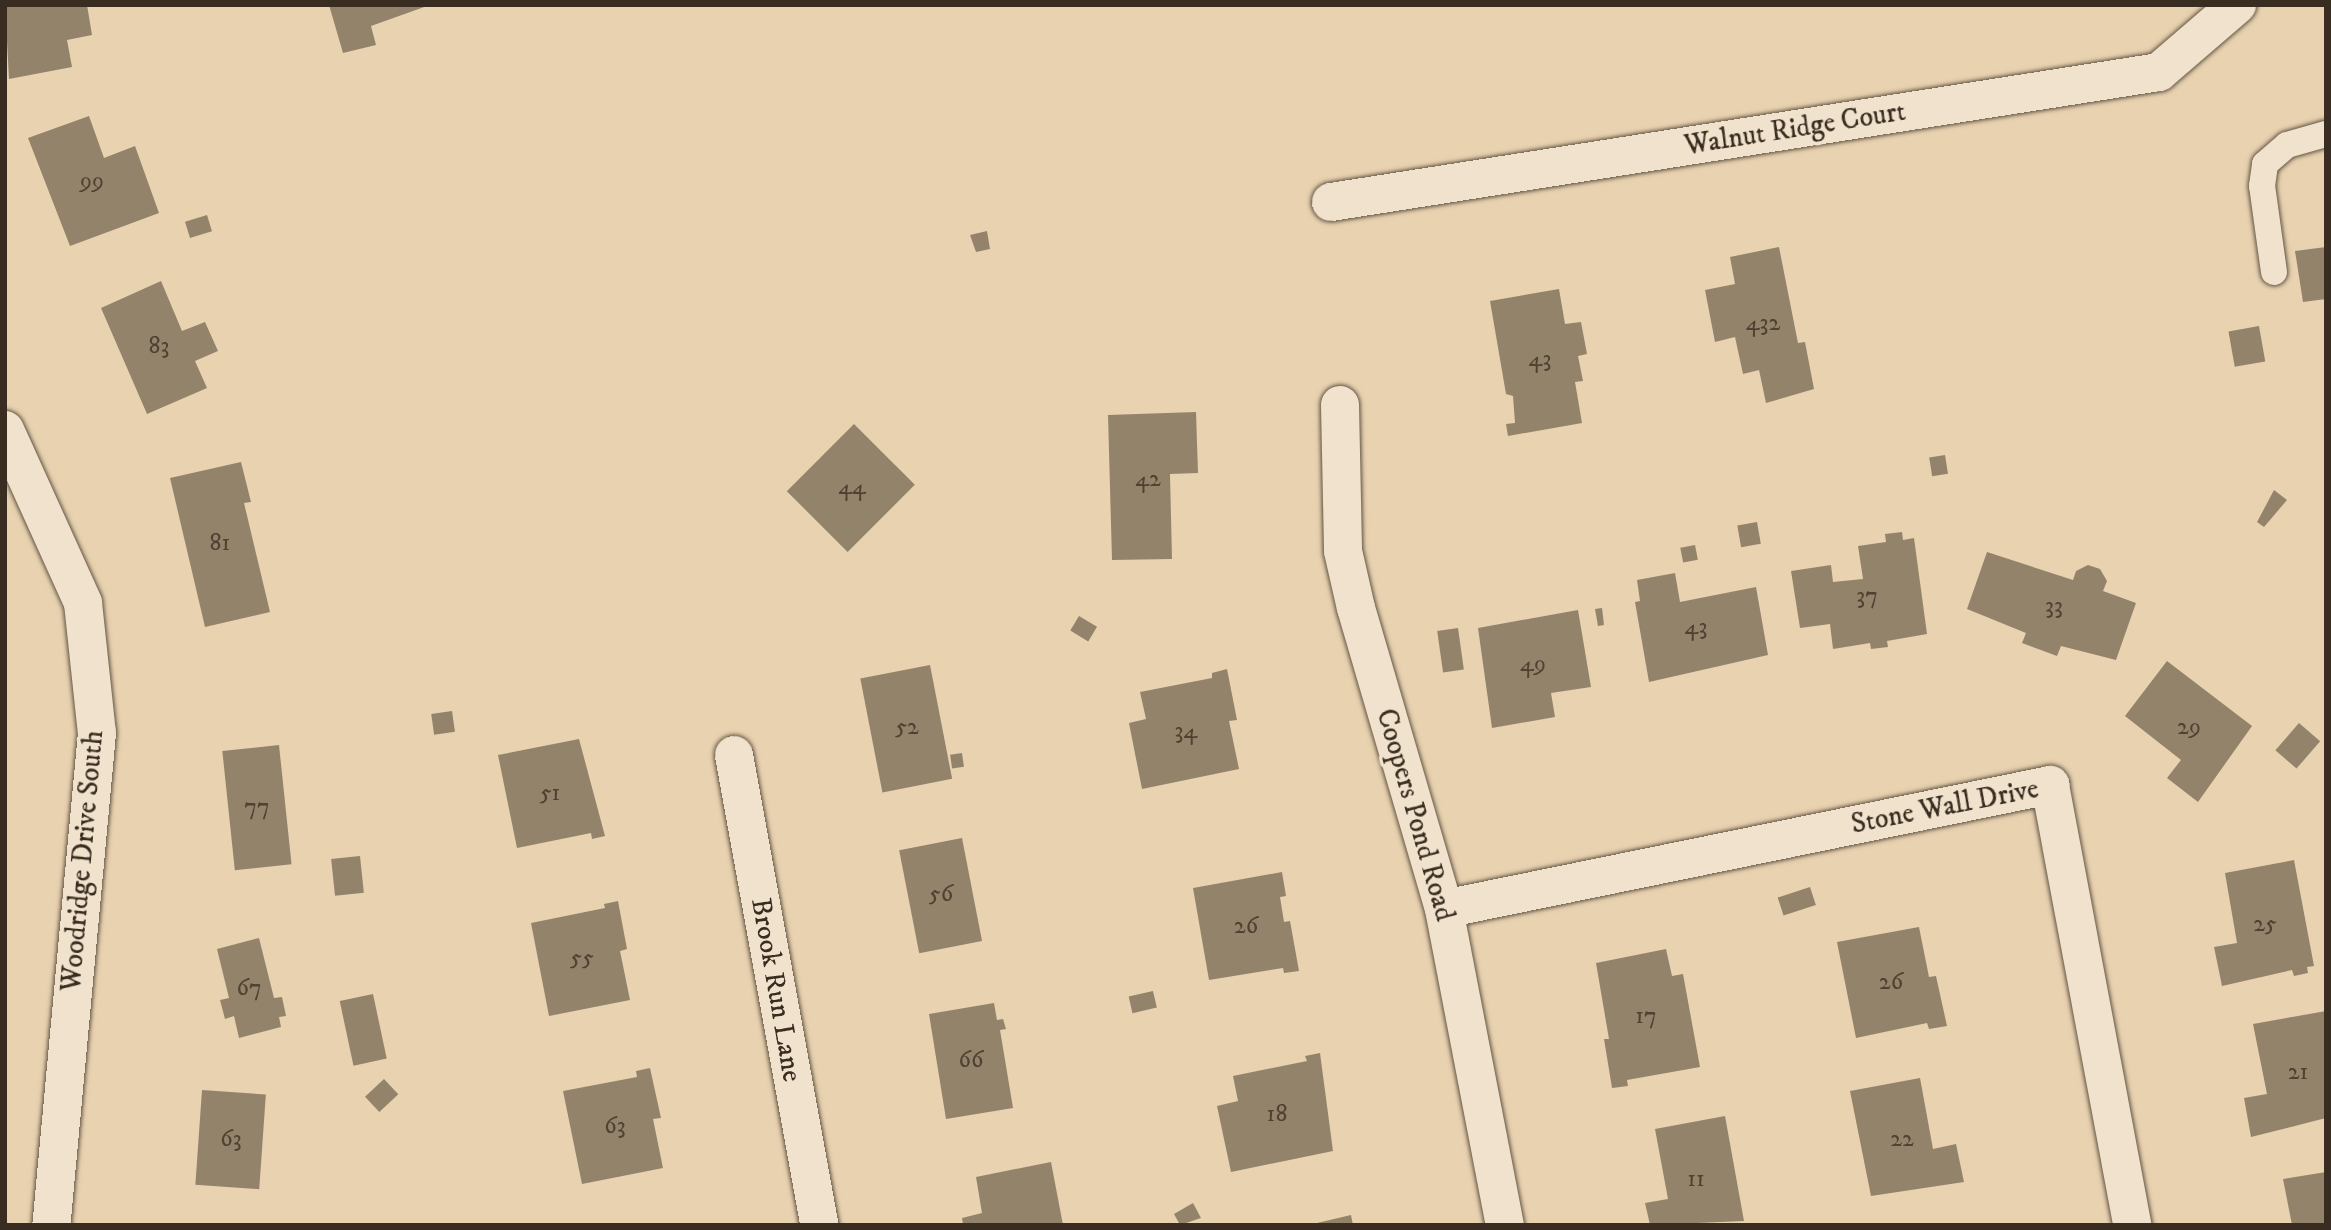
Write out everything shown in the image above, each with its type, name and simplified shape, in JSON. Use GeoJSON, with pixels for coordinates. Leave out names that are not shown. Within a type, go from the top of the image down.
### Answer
{"type":"FeatureCollection","features":[{"type":"Feature","properties":{"kind":"street","name":"Walnut Ridge Court"},"geometry":{"type":"LineString","coordinates":[[1331,202],[2159,72],[2236,5]]}},
{"type":"Feature","properties":{"kind":"street","name":"Coopers Pond Road"},"geometry":{"type":"LineString","coordinates":[[1340,405],[1343,551],[1356,608],[1444,909],[1505,1225]]}},
{"type":"Feature","properties":{"kind":"street","name":"Woodridge Drive South"},"geometry":{"type":"LineString","coordinates":[[5,430],[83,603],[97,733],[51,1225]]}},
{"type":"Feature","properties":{"kind":"street","name":"Brook Run Lane"},"geometry":{"type":"LineString","coordinates":[[734,755],[818,1225]]}},
{"type":"Feature","properties":{"kind":"street","name":"Stone Wall Drive"},"geometry":{"type":"LineString","coordinates":[[1444,909],[2050,785],[2132,1225]]}},
{"type":"Feature","properties":{"kind":"lane"},"geometry":{"type":"LineString","coordinates":[[2274,272],[2262,186],[2265,164],[2287,145],[2326,134]]}},
{"type":"Feature","properties":{"kind":"building"},"geometry":{"type":"Polygon","coordinates":[[[5,5],[87,5],[92,35],[67,40],[72,67],[9,79],[5,5]]]}},
{"type":"Feature","properties":{"kind":"building"},"geometry":{"type":"Polygon","coordinates":[[[329,5],[427,6],[371,26],[376,45],[343,53],[329,5]]]}},
{"type":"Feature","properties":{"kind":"building"},"geometry":{"type":"Polygon","coordinates":[[[89,116],[104,158],[135,146],[159,213],[70,246],[28,138],[89,116]]]}},
{"type":"Feature","properties":{"kind":"building"},"geometry":{"type":"Polygon","coordinates":[[[207,215],[212,231],[190,238],[185,222],[207,215]]]}},
{"type":"Feature","properties":{"kind":"building"},"geometry":{"type":"Polygon","coordinates":[[[987,231],[990,249],[976,252],[970,235],[987,231]]]}},
{"type":"Feature","properties":{"kind":"building"},"geometry":{"type":"Polygon","coordinates":[[[1779,247],[1798,343],[1805,342],[1814,389],[1766,403],[1759,370],[1743,374],[1735,337],[1715,342],[1705,290],[1735,284],[1730,257],[1779,247]]]}},
{"type":"Feature","properties":{"kind":"building"},"geometry":{"type":"Polygon","coordinates":[[[2326,247],[2326,299],[2303,302],[2295,251],[2326,247]]]}},
{"type":"Feature","properties":{"kind":"building"},"geometry":{"type":"Polygon","coordinates":[[[161,281],[182,331],[205,322],[218,351],[195,361],[207,388],[147,414],[101,308],[161,281]]]}},
{"type":"Feature","properties":{"kind":"building"},"geometry":{"type":"Polygon","coordinates":[[[1559,289],[1565,324],[1581,322],[1587,354],[1578,356],[1583,381],[1575,382],[1582,423],[1508,436],[1506,424],[1515,423],[1513,396],[1506,394],[1490,301],[1559,289]]]}},
{"type":"Feature","properties":{"kind":"building"},"geometry":{"type":"Polygon","coordinates":[[[2259,326],[2265,361],[2235,367],[2228,331],[2259,326]]]}},
{"type":"Feature","properties":{"kind":"building"},"geometry":{"type":"Polygon","coordinates":[[[1196,412],[1198,473],[1170,474],[1172,559],[1112,560],[1108,415],[1196,412]]]}},
{"type":"Feature","properties":{"kind":"building"},"geometry":{"type":"Polygon","coordinates":[[[854,424],[915,485],[848,552],[787,491],[854,424]]]}},
{"type":"Feature","properties":{"kind":"building"},"geometry":{"type":"Polygon","coordinates":[[[1945,455],[1948,474],[1932,476],[1929,458],[1945,455]]]}},
{"type":"Feature","properties":{"kind":"building"},"geometry":{"type":"Polygon","coordinates":[[[241,462],[251,502],[244,503],[270,612],[205,627],[170,478],[241,462]]]}},
{"type":"Feature","properties":{"kind":"building"},"geometry":{"type":"Polygon","coordinates":[[[2274,490],[2287,500],[2264,527],[2257,522],[2274,490]]]}},
{"type":"Feature","properties":{"kind":"building"},"geometry":{"type":"Polygon","coordinates":[[[1757,522],[1761,544],[1741,547],[1737,525],[1757,522]]]}},
{"type":"Feature","properties":{"kind":"building"},"geometry":{"type":"Polygon","coordinates":[[[1902,532],[1903,540],[1914,538],[1927,634],[1887,641],[1888,647],[1871,649],[1870,643],[1833,649],[1830,624],[1800,628],[1791,571],[1831,565],[1833,582],[1863,579],[1858,546],[1886,542],[1885,534],[1902,532]]]}},
{"type":"Feature","properties":{"kind":"building"},"geometry":{"type":"Polygon","coordinates":[[[1695,545],[1698,560],[1683,563],[1680,548],[1695,545]]]}},
{"type":"Feature","properties":{"kind":"building"},"geometry":{"type":"Polygon","coordinates":[[[1987,552],[2073,580],[2076,571],[2088,565],[2100,569],[2107,581],[2103,591],[2136,603],[2116,660],[2061,646],[2057,656],[2022,643],[2026,633],[1967,609],[1987,552]]]}},
{"type":"Feature","properties":{"kind":"building"},"geometry":{"type":"Polygon","coordinates":[[[1675,573],[1680,602],[1756,587],[1768,655],[1649,682],[1635,602],[1640,601],[1637,580],[1675,573]]]}},
{"type":"Feature","properties":{"kind":"building"},"geometry":{"type":"Polygon","coordinates":[[[1602,608],[1604,625],[1598,626],[1595,609],[1602,608]]]}},
{"type":"Feature","properties":{"kind":"building"},"geometry":{"type":"Polygon","coordinates":[[[1578,610],[1591,687],[1551,693],[1555,717],[1492,728],[1478,628],[1578,610]]]}},
{"type":"Feature","properties":{"kind":"building"},"geometry":{"type":"Polygon","coordinates":[[[1079,616],[1097,627],[1088,641],[1070,631],[1079,616]]]}},
{"type":"Feature","properties":{"kind":"building"},"geometry":{"type":"Polygon","coordinates":[[[1458,628],[1464,670],[1443,673],[1437,631],[1458,628]]]}},
{"type":"Feature","properties":{"kind":"building"},"geometry":{"type":"Polygon","coordinates":[[[2167,661],[2252,726],[2198,802],[2167,778],[2181,760],[2125,716],[2167,661]]]}},
{"type":"Feature","properties":{"kind":"building"},"geometry":{"type":"Polygon","coordinates":[[[930,665],[952,779],[882,792],[860,679],[930,665]]]}},
{"type":"Feature","properties":{"kind":"building"},"geometry":{"type":"Polygon","coordinates":[[[1227,669],[1237,720],[1229,721],[1239,769],[1142,789],[1129,723],[1146,719],[1140,692],[1212,678],[1212,673],[1227,669]]]}},
{"type":"Feature","properties":{"kind":"building"},"geometry":{"type":"Polygon","coordinates":[[[452,711],[455,732],[434,735],[431,714],[452,711]]]}},
{"type":"Feature","properties":{"kind":"building"},"geometry":{"type":"Polygon","coordinates":[[[2299,723],[2320,741],[2297,769],[2275,750],[2299,723]]]}},
{"type":"Feature","properties":{"kind":"building"},"geometry":{"type":"Polygon","coordinates":[[[579,739],[605,836],[592,839],[591,833],[517,848],[498,755],[579,739]]]}},
{"type":"Feature","properties":{"kind":"building"},"geometry":{"type":"Polygon","coordinates":[[[279,745],[292,864],[235,870],[222,751],[279,745]]]}},
{"type":"Feature","properties":{"kind":"building"},"geometry":{"type":"Polygon","coordinates":[[[962,753],[964,767],[952,769],[950,755],[962,753]]]}},
{"type":"Feature","properties":{"kind":"building"},"geometry":{"type":"Polygon","coordinates":[[[962,838],[982,941],[919,953],[899,850],[962,838]]]}},
{"type":"Feature","properties":{"kind":"building"},"geometry":{"type":"Polygon","coordinates":[[[360,856],[364,893],[335,896],[331,859],[360,856]]]}},
{"type":"Feature","properties":{"kind":"building"},"geometry":{"type":"Polygon","coordinates":[[[2294,860],[2314,966],[2307,967],[2308,973],[2294,976],[2292,970],[2222,986],[2214,947],[2237,943],[2225,873],[2294,860]]]}},
{"type":"Feature","properties":{"kind":"building"},"geometry":{"type":"Polygon","coordinates":[[[1282,872],[1286,896],[1280,897],[1284,922],[1290,921],[1299,971],[1284,973],[1283,968],[1209,980],[1193,888],[1282,872]]]}},
{"type":"Feature","properties":{"kind":"building"},"geometry":{"type":"Polygon","coordinates":[[[1810,887],[1816,905],[1784,916],[1778,898],[1810,887]]]}},
{"type":"Feature","properties":{"kind":"building"},"geometry":{"type":"Polygon","coordinates":[[[618,901],[627,949],[620,951],[630,1000],[549,1016],[531,923],[605,908],[604,904],[618,901]]]}},
{"type":"Feature","properties":{"kind":"building"},"geometry":{"type":"Polygon","coordinates":[[[1919,927],[1929,977],[1936,976],[1947,1026],[1929,1029],[1927,1023],[1856,1038],[1837,942],[1919,927]]]}},
{"type":"Feature","properties":{"kind":"building"},"geometry":{"type":"Polygon","coordinates":[[[259,938],[274,998],[282,997],[286,1016],[279,1017],[281,1027],[239,1038],[234,1016],[225,1019],[220,1000],[229,998],[217,949],[259,938]]]}},
{"type":"Feature","properties":{"kind":"building"},"geometry":{"type":"Polygon","coordinates":[[[1666,949],[1672,976],[1683,974],[1700,1067],[1627,1080],[1628,1086],[1612,1088],[1604,1039],[1609,1039],[1596,963],[1666,949]]]}},
{"type":"Feature","properties":{"kind":"building"},"geometry":{"type":"Polygon","coordinates":[[[1153,991],[1157,1008],[1132,1013],[1129,997],[1153,991]]]}},
{"type":"Feature","properties":{"kind":"building"},"geometry":{"type":"Polygon","coordinates":[[[373,994],[387,1059],[353,1066],[340,1001],[373,994]]]}},
{"type":"Feature","properties":{"kind":"building"},"geometry":{"type":"Polygon","coordinates":[[[994,1003],[997,1020],[1003,1019],[1006,1029],[1000,1030],[1013,1108],[946,1119],[929,1014],[994,1003]]]}},
{"type":"Feature","properties":{"kind":"building"},"geometry":{"type":"Polygon","coordinates":[[[2326,1011],[2326,1118],[2251,1137],[2244,1098],[2267,1094],[2253,1024],[2326,1011]]]}},
{"type":"Feature","properties":{"kind":"building"},"geometry":{"type":"Polygon","coordinates":[[[1320,1053],[1333,1151],[1231,1172],[1217,1106],[1238,1101],[1233,1076],[1307,1061],[1305,1056],[1320,1053]]]}},
{"type":"Feature","properties":{"kind":"building"},"geometry":{"type":"Polygon","coordinates":[[[650,1068],[661,1118],[653,1119],[663,1168],[582,1184],[563,1091],[637,1077],[636,1071],[650,1068]]]}},
{"type":"Feature","properties":{"kind":"building"},"geometry":{"type":"Polygon","coordinates":[[[1920,1078],[1933,1149],[1956,1144],[1964,1182],[1871,1196],[1850,1091],[1920,1078]]]}},
{"type":"Feature","properties":{"kind":"building"},"geometry":{"type":"Polygon","coordinates":[[[384,1079],[398,1094],[379,1112],[365,1097],[384,1079]]]}},
{"type":"Feature","properties":{"kind":"building"},"geometry":{"type":"Polygon","coordinates":[[[202,1090],[266,1094],[259,1189],[195,1185],[202,1090]]]}},
{"type":"Feature","properties":{"kind":"building"},"geometry":{"type":"Polygon","coordinates":[[[1725,1116],[1744,1221],[1650,1225],[1645,1203],[1668,1199],[1655,1129],[1725,1116]]]}},
{"type":"Feature","properties":{"kind":"building"},"geometry":{"type":"Polygon","coordinates":[[[1051,1162],[1063,1225],[963,1225],[962,1218],[982,1213],[976,1177],[1051,1162]]]}},
{"type":"Feature","properties":{"kind":"building"},"geometry":{"type":"Polygon","coordinates":[[[2326,1172],[2326,1225],[2292,1225],[2283,1179],[2326,1172]]]}},
{"type":"Feature","properties":{"kind":"building"},"geometry":{"type":"Polygon","coordinates":[[[1193,1203],[1201,1218],[1180,1225],[1174,1214],[1193,1203]]]}},
{"type":"Feature","properties":{"kind":"building"},"geometry":{"type":"Polygon","coordinates":[[[1351,1215],[1353,1225],[1317,1225],[1317,1223],[1351,1215]]]}}]}
